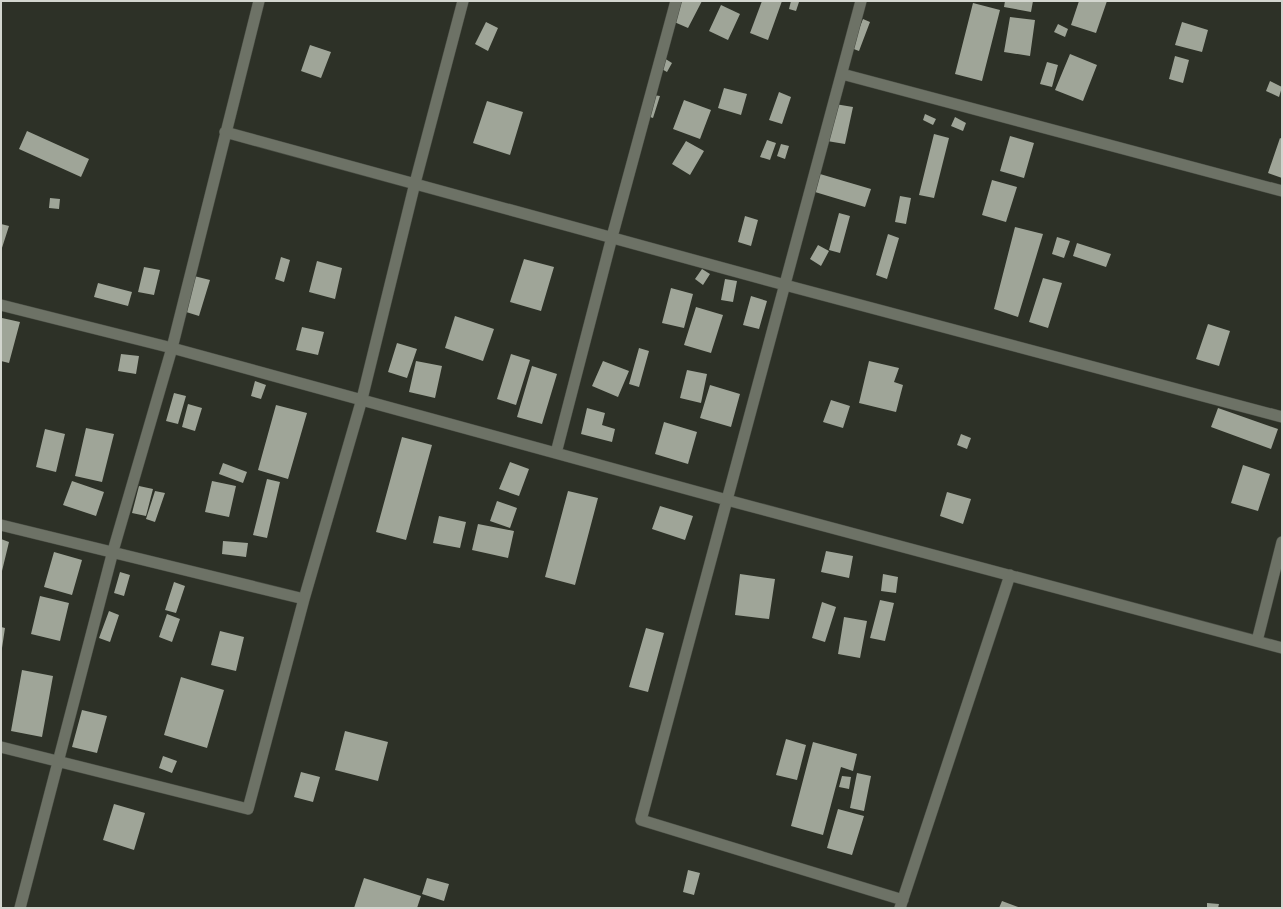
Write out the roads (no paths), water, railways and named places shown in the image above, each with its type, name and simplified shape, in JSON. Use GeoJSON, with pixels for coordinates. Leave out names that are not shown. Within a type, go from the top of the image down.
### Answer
{"type":"FeatureCollection","features":[{"type":"Feature","properties":{"kind":"street"},"geometry":{"type":"LineString","coordinates":[[20,908],[113,551],[172,348],[259,1]]}},
{"type":"Feature","properties":{"kind":"street"},"geometry":{"type":"LineString","coordinates":[[1,747],[59,760],[248,809],[304,598],[362,399],[415,183],[463,1]]}},
{"type":"Feature","properties":{"kind":"street"},"geometry":{"type":"LineString","coordinates":[[556,453],[612,237],[676,1]]}},
{"type":"Feature","properties":{"kind":"street"},"geometry":{"type":"LineString","coordinates":[[862,1],[641,820],[902,904],[1010,575]]}},
{"type":"Feature","properties":{"kind":"street"},"geometry":{"type":"LineString","coordinates":[[842,74],[1282,191]]}},
{"type":"Feature","properties":{"kind":"street"},"geometry":{"type":"LineString","coordinates":[[225,132],[785,285],[1282,417]]}},
{"type":"Feature","properties":{"kind":"street"},"geometry":{"type":"LineString","coordinates":[[1,304],[362,399],[728,500],[1282,648]]}},
{"type":"Feature","properties":{"kind":"street"},"geometry":{"type":"LineString","coordinates":[[1,525],[304,598]]}},
{"type":"Feature","properties":{"kind":"street"},"geometry":{"type":"LineString","coordinates":[[1257,641],[1282,542]]}}]}
